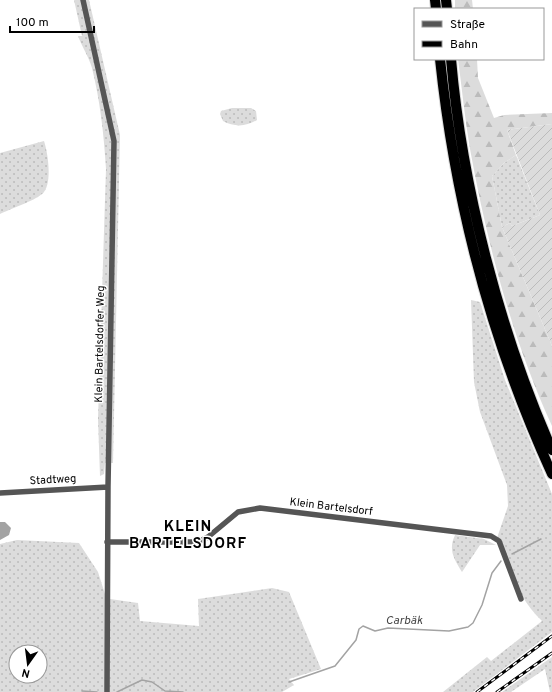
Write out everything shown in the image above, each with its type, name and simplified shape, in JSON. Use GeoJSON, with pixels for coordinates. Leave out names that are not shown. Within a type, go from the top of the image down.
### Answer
{"type":"FeatureCollection","features":[{"type":"Feature","properties":{"kind":"highway"},"geometry":{"type":"LineString","coordinates":[[440,60],[457,176],[477,262],[509,369],[552,474]]}},
{"type":"Feature","properties":{"kind":"highway"},"geometry":{"type":"LineString","coordinates":[[451,60],[467,166],[485,251],[519,365],[552,450]]}},
{"type":"Feature","properties":{"kind":"street","name":"Klein Bartelsdorfer Weg"},"geometry":{"type":"LineString","coordinates":[[83,0],[114,142],[107,542],[107,692]]}},
{"type":"Feature","properties":{"kind":"street","name":"Stadtweg"},"geometry":{"type":"LineString","coordinates":[[0,493],[108,487]]}},
{"type":"Feature","properties":{"kind":"street","name":"Klein Bartelsdorf"},"geometry":{"type":"LineString","coordinates":[[107,542],[198,542],[208,537],[238,512],[260,508],[491,536],[498,541],[521,599]]}},
{"type":"Feature","properties":{"kind":"green space"},"geometry":{"type":"Polygon","coordinates":[[[74,0],[89,0],[120,135],[113,463],[105,463],[104,474],[100,476],[98,419],[106,169],[103,131],[95,80],[91,64],[78,36],[82,36],[74,0]]]}},
{"type":"Feature","properties":{"kind":"green space"},"geometry":{"type":"Polygon","coordinates":[[[455,0],[472,0],[473,8],[455,8],[455,0]]]}},
{"type":"Feature","properties":{"kind":"green space"},"geometry":{"type":"Polygon","coordinates":[[[458,60],[477,60],[478,78],[494,118],[504,115],[552,113],[552,124],[507,130],[516,155],[504,163],[492,176],[502,227],[552,346],[552,426],[525,359],[502,290],[484,220],[465,116],[458,60]]]}},
{"type":"Feature","properties":{"kind":"green space"},"geometry":{"type":"Polygon","coordinates":[[[232,108],[251,108],[256,111],[257,120],[244,125],[231,124],[223,121],[220,114],[221,111],[232,108]]]}},
{"type":"Feature","properties":{"kind":"green space"},"geometry":{"type":"Polygon","coordinates":[[[552,124],[552,346],[502,227],[510,223],[512,226],[540,215],[507,130],[552,124]]]}},
{"type":"Feature","properties":{"kind":"green space"},"geometry":{"type":"Polygon","coordinates":[[[44,141],[49,169],[48,184],[45,190],[42,194],[33,199],[0,214],[0,153],[44,141]]]}},
{"type":"Feature","properties":{"kind":"green space"},"geometry":{"type":"Polygon","coordinates":[[[516,155],[540,215],[512,226],[510,223],[502,227],[492,176],[504,163],[516,155]]]}},
{"type":"Feature","properties":{"kind":"green space"},"geometry":{"type":"Polygon","coordinates":[[[471,300],[480,302],[505,380],[552,494],[552,632],[473,692],[443,692],[487,657],[491,661],[542,621],[520,593],[497,538],[508,506],[507,485],[480,412],[474,382],[471,300]]]}},
{"type":"Feature","properties":{"kind":"green space"},"geometry":{"type":"Polygon","coordinates":[[[455,535],[484,539],[496,545],[480,545],[462,572],[454,559],[452,550],[455,535]]]}},
{"type":"Feature","properties":{"kind":"green space"},"geometry":{"type":"Polygon","coordinates":[[[17,540],[79,543],[98,572],[105,594],[105,692],[0,692],[0,544],[17,540]]]}},
{"type":"Feature","properties":{"kind":"green space"},"geometry":{"type":"Polygon","coordinates":[[[272,588],[289,592],[321,669],[289,679],[294,685],[282,692],[109,692],[110,599],[138,603],[140,621],[199,626],[198,599],[272,588]]]}},
{"type":"Feature","properties":{"kind":"green space"},"geometry":{"type":"Polygon","coordinates":[[[552,657],[552,692],[550,692],[545,669],[511,692],[502,692],[552,657]]]}},
{"type":"Feature","properties":{"kind":"shaded area"},"geometry":{"type":"Polygon","coordinates":[[[0,522],[5,522],[11,528],[9,535],[0,540],[0,522]]]}},
{"type":"Feature","properties":{"kind":"waterway","name":"Carbäk"},"geometry":{"type":"LineString","coordinates":[[512,554],[541,539]]}},
{"type":"Feature","properties":{"kind":"waterway","name":"Carbäk"},"geometry":{"type":"LineString","coordinates":[[289,682],[335,666],[356,640],[359,629],[363,626],[375,631],[388,628],[449,631],[468,627],[473,623],[482,605],[492,573],[501,561]]}},
{"type":"Feature","properties":{"kind":"waterway","name":"Carbäk"},"geometry":{"type":"LineString","coordinates":[[117,692],[142,680],[152,682],[165,691],[183,692]]}},
{"type":"Feature","properties":{"kind":"waterway","name":"Carbäk"},"geometry":{"type":"LineString","coordinates":[[82,691],[97,692]]}},
{"type":"Feature","properties":{"kind":"railway"},"geometry":{"type":"LineString","coordinates":[[477,692],[552,636]]}},
{"type":"Feature","properties":{"kind":"railway"},"geometry":{"type":"LineString","coordinates":[[497,692],[552,653]]}},
{"type":"Feature","properties":{"kind":"district","name":"KLEIN BARTELSDORF"},"geometry":{"type":"Point","coordinates":[188,536]}}]}
